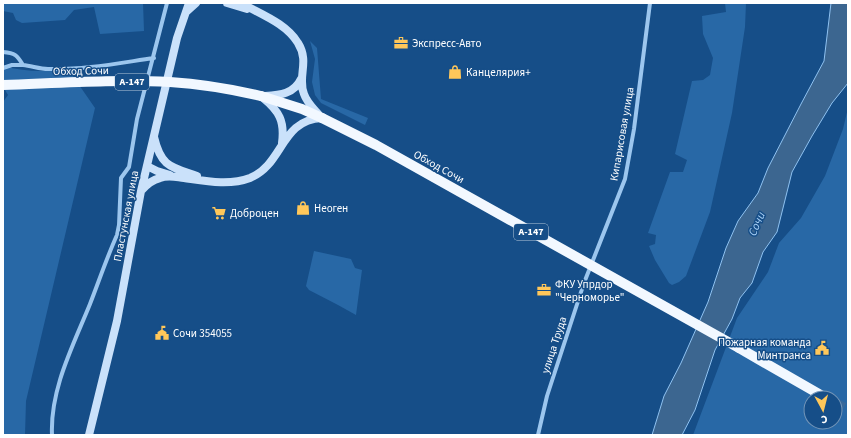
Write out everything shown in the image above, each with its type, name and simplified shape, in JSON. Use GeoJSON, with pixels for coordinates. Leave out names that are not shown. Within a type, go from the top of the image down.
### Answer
{"type":"FeatureCollection","features":[{"type":"Feature","properties":{"kind":"highway","name":"Обход Сочи"},"geometry":{"type":"LineString","coordinates":[[3,85],[67,82],[171,82],[232,89],[261,96],[302,109],[376,145],[812,390]]}},
{"type":"Feature","properties":{"kind":"main road","name":"Пластунская улица"},"geometry":{"type":"LineString","coordinates":[[89,435],[117,321],[141,191],[177,38],[189,3]]}},
{"type":"Feature","properties":{"kind":"main road"},"geometry":{"type":"LineString","coordinates":[[186,13],[196,3]]}},
{"type":"Feature","properties":{"kind":"main road","name":"А-147"},"geometry":{"type":"LineString","coordinates":[[227,3],[239,8],[253,11]]}},
{"type":"Feature","properties":{"kind":"main road","name":"А-147"},"geometry":{"type":"LineString","coordinates":[[241,3],[279,24],[288,31],[299,44],[304,59],[302,84],[304,94],[311,106],[322,118]]}},
{"type":"Feature","properties":{"kind":"main road","name":"А-147"},"geometry":{"type":"LineString","coordinates":[[261,96],[285,94],[297,86],[303,76]]}},
{"type":"Feature","properties":{"kind":"main road","name":"А-147"},"geometry":{"type":"LineString","coordinates":[[261,96],[273,106],[281,118],[284,134],[282,144]]}},
{"type":"Feature","properties":{"kind":"main road","name":"А-147"},"geometry":{"type":"LineString","coordinates":[[147,166],[207,180],[227,182],[241,181],[251,177],[270,164],[289,134],[301,124],[310,120],[322,118]]}},
{"type":"Feature","properties":{"kind":"main road","name":"А-147"},"geometry":{"type":"LineString","coordinates":[[154,135],[160,155],[173,172]]}},
{"type":"Feature","properties":{"kind":"main road"},"geometry":{"type":"LineString","coordinates":[[141,191],[149,183],[173,172]]}},
{"type":"Feature","properties":{"kind":"street"},"geometry":{"type":"LineString","coordinates":[[52,435],[54,402],[58,386],[77,333],[117,235],[119,225],[121,178],[129,167],[137,119],[167,3]]}},
{"type":"Feature","properties":{"kind":"street","name":"Кипарисовая улица"},"geometry":{"type":"LineString","coordinates":[[592,263],[625,179],[634,129],[650,3]]}},
{"type":"Feature","properties":{"kind":"street"},"geometry":{"type":"LineString","coordinates":[[3,52],[18,56],[23,65]]}},
{"type":"Feature","properties":{"kind":"street"},"geometry":{"type":"LineString","coordinates":[[3,68],[12,65],[23,65],[47,69],[68,69],[121,64],[154,58]]}},
{"type":"Feature","properties":{"kind":"street","name":"улица Труда"},"geometry":{"type":"LineString","coordinates":[[538,435],[547,396],[592,263]]}},
{"type":"Feature","properties":{"kind":"shaded area"},"geometry":{"type":"Polygon","coordinates":[[[3,3],[143,3],[144,31],[100,34],[94,7],[74,10],[65,20],[22,23],[16,20],[13,13],[3,11],[3,3]]]}},
{"type":"Feature","properties":{"kind":"shaded area"},"geometry":{"type":"Polygon","coordinates":[[[725,3],[746,3],[745,27],[732,113],[710,212],[686,276],[679,282],[672,285],[669,283],[655,260],[649,246],[655,244],[656,235],[648,233],[670,172],[683,172],[687,160],[675,154],[692,81],[703,80],[710,75],[713,58],[703,34],[702,16],[726,12],[725,3]]]}},
{"type":"Feature","properties":{"kind":"shaded area"},"geometry":{"type":"Polygon","coordinates":[[[310,41],[317,48],[321,99],[368,118],[365,125],[321,103],[315,95],[312,82],[315,59],[310,41]]]}},
{"type":"Feature","properties":{"kind":"shaded area"},"geometry":{"type":"Polygon","coordinates":[[[3,66],[36,71],[68,69],[95,108],[26,401],[25,435],[3,435],[3,102],[8,95],[5,90],[3,90],[3,66]]]}},
{"type":"Feature","properties":{"kind":"shaded area"},"geometry":{"type":"Polygon","coordinates":[[[848,108],[848,435],[693,435],[737,318],[768,272],[779,243],[801,218],[825,176],[843,129],[848,108]]]}},
{"type":"Feature","properties":{"kind":"shaded area"},"geometry":{"type":"Polygon","coordinates":[[[314,251],[351,259],[355,268],[362,270],[356,315],[309,290],[306,286],[314,251]]]}},
{"type":"Feature","properties":{"kind":"water","name":"Сочи"},"geometry":{"type":"Polygon","coordinates":[[[831,3],[848,3],[848,83],[832,103],[792,172],[777,232],[763,252],[752,283],[740,298],[732,319],[715,350],[695,410],[682,435],[652,435],[664,396],[681,363],[708,302],[726,248],[738,221],[758,193],[768,168],[824,61],[831,3]]]}},
{"type":"Feature","properties":{"kind":"tunnel"},"geometry":{"type":"LineString","coordinates":[[843,407],[848,410]]}},
{"type":"Feature","properties":{"kind":"place","name":"Экспресс-Авто"},"geometry":{"type":"Point","coordinates":[401,43]}},
{"type":"Feature","properties":{"kind":"place","name":"Канцелярия+"},"geometry":{"type":"Point","coordinates":[455,72]}},
{"type":"Feature","properties":{"kind":"place","name":"Неоген"},"geometry":{"type":"Point","coordinates":[303,208]}},
{"type":"Feature","properties":{"kind":"place","name":"Доброцен"},"geometry":{"type":"Point","coordinates":[219,213]}},
{"type":"Feature","properties":{"kind":"place","name":"ФКУ Упрдор \"Черноморье\""},"geometry":{"type":"Point","coordinates":[544,290]}},
{"type":"Feature","properties":{"kind":"place","name":"Сочи 354055"},"geometry":{"type":"Point","coordinates":[162,333]}},
{"type":"Feature","properties":{"kind":"place","name":"Пожарная команда Минтранса"},"geometry":{"type":"Point","coordinates":[822,348]}}]}
